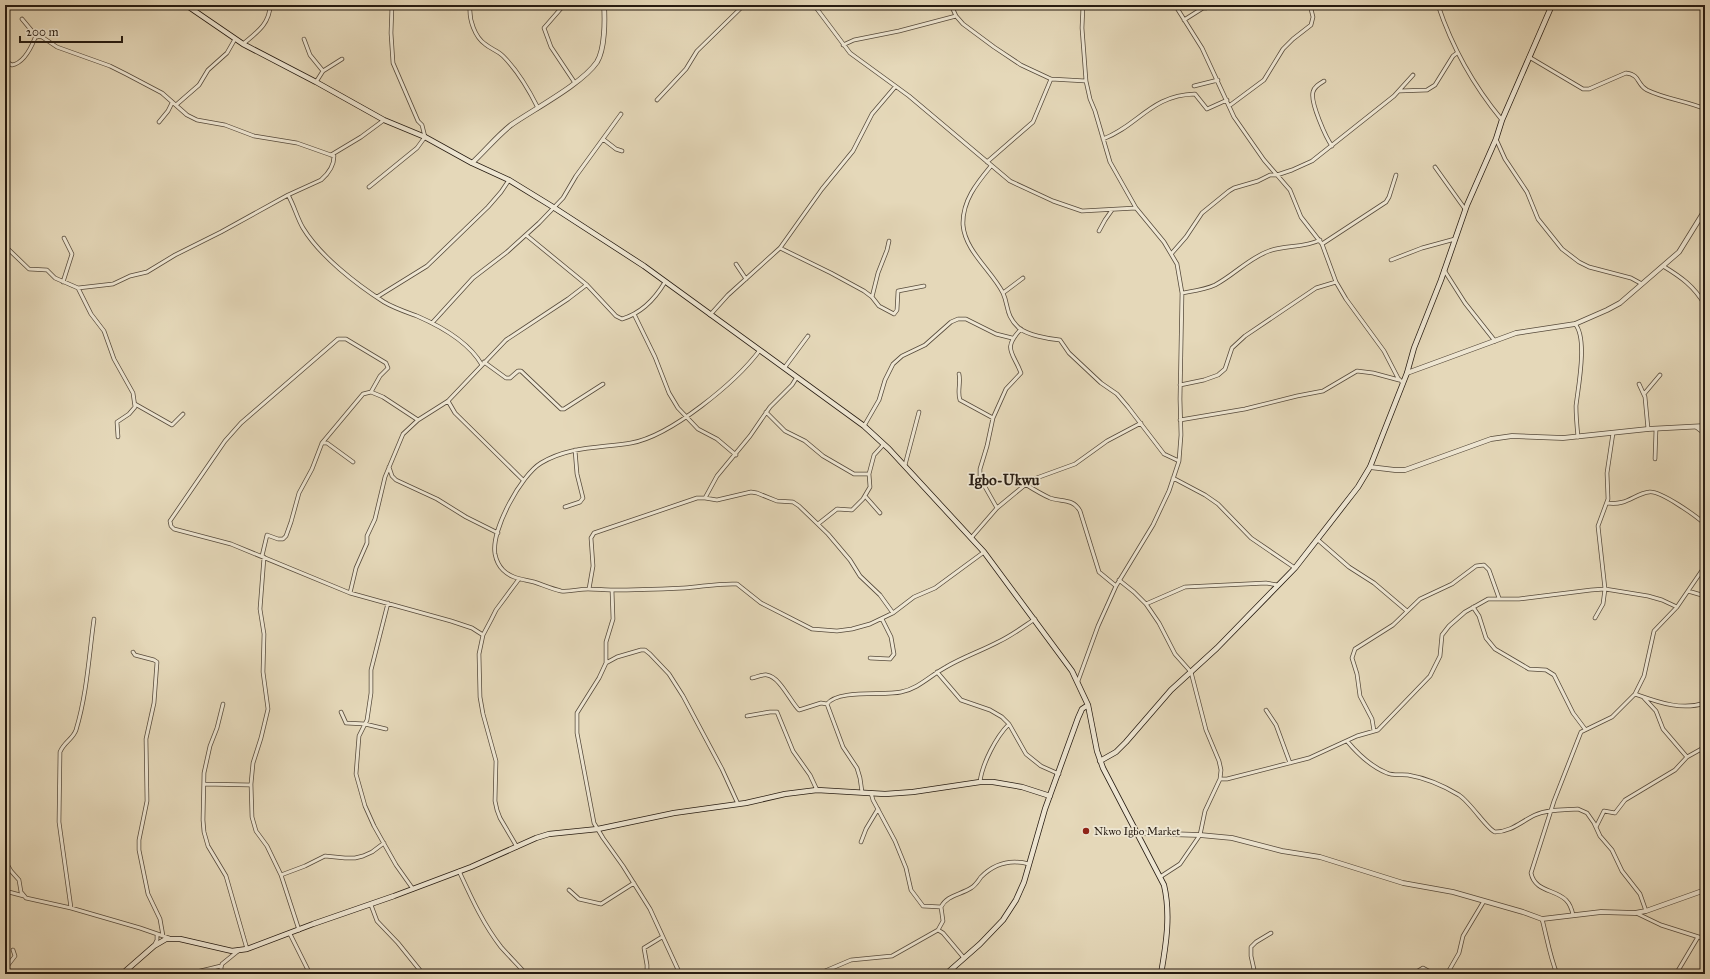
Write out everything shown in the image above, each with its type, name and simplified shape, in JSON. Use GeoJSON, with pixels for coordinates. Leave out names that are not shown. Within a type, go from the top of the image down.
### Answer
{"type":"FeatureCollection","features":[{"type":"Feature","properties":{"kind":"main road"},"geometry":{"type":"LineString","coordinates":[[186,5],[243,44],[384,120],[425,136],[472,163],[509,180],[554,207],[644,266],[710,315],[785,367],[864,426],[884,444],[984,552],[1035,619],[1078,681],[1090,712],[1100,761],[1112,787],[1160,877],[1167,900],[1168,919],[1161,974]]}},
{"type":"Feature","properties":{"kind":"main road"},"geometry":{"type":"LineString","coordinates":[[1100,761],[1116,752],[1171,690],[1239,627],[1295,568],[1358,487],[1370,466],[1401,382],[1407,373],[1414,348],[1444,270],[1465,209],[1552,5]]}},
{"type":"Feature","properties":{"kind":"main road"},"geometry":{"type":"LineString","coordinates":[[946,974],[1003,920],[1016,900],[1050,796],[1079,715],[1082,709],[1088,705]]}},
{"type":"Feature","properties":{"kind":"main road"},"geometry":{"type":"LineString","coordinates":[[1079,715],[1090,712]]}},
{"type":"Feature","properties":{"kind":"main road"},"geometry":{"type":"LineString","coordinates":[[122,974],[163,940],[171,939],[238,951],[247,949],[413,889],[542,836],[598,829],[674,813],[738,804],[817,790],[900,793],[980,782],[1007,784],[1050,796]]}},
{"type":"Feature","properties":{"kind":"street"},"geometry":{"type":"LineString","coordinates":[[243,44],[264,25],[268,19],[270,5]]}},
{"type":"Feature","properties":{"kind":"street"},"geometry":{"type":"LineString","coordinates":[[369,187],[417,148],[425,136],[422,125],[415,115],[393,63],[391,33],[392,5]]}},
{"type":"Feature","properties":{"kind":"street"},"geometry":{"type":"LineString","coordinates":[[473,5],[470,7],[472,24],[481,40],[497,51],[508,62],[531,92],[538,108]]}},
{"type":"Feature","properties":{"kind":"street"},"geometry":{"type":"LineString","coordinates":[[564,5],[544,28],[544,30],[550,41],[551,47],[574,83]]}},
{"type":"Feature","properties":{"kind":"street"},"geometry":{"type":"LineString","coordinates":[[472,163],[510,126],[574,83],[598,61],[603,33],[604,5]]}},
{"type":"Feature","properties":{"kind":"street"},"geometry":{"type":"LineString","coordinates":[[657,100],[686,69],[697,51],[744,5]]}},
{"type":"Feature","properties":{"kind":"street"},"geometry":{"type":"LineString","coordinates":[[814,5],[850,53],[909,96],[1010,181],[1053,201],[1077,210],[1090,211],[1136,208]]}},
{"type":"Feature","properties":{"kind":"street"},"geometry":{"type":"LineString","coordinates":[[951,5],[956,16],[967,28],[1021,65],[1051,79],[1086,81]]}},
{"type":"Feature","properties":{"kind":"street"},"geometry":{"type":"LineString","coordinates":[[1078,681],[1098,626],[1116,586],[1152,524],[1169,491],[1179,461],[1181,441],[1180,385],[1182,293],[1177,264],[1172,253],[1136,208],[1110,162],[1090,99],[1086,81],[1082,28],[1083,5]]}},
{"type":"Feature","properties":{"kind":"street"},"geometry":{"type":"LineString","coordinates":[[1175,5],[1202,48],[1234,117],[1252,144],[1290,190],[1301,216],[1320,240],[1336,282],[1346,299],[1384,351],[1401,382]]}},
{"type":"Feature","properties":{"kind":"street"},"geometry":{"type":"LineString","coordinates":[[1184,20],[1203,8],[1211,5]]}},
{"type":"Feature","properties":{"kind":"street"},"geometry":{"type":"LineString","coordinates":[[1229,106],[1264,80],[1283,49],[1311,24],[1313,17],[1310,5]]}},
{"type":"Feature","properties":{"kind":"street"},"geometry":{"type":"LineString","coordinates":[[1438,5],[1457,53],[1479,90],[1502,120]]}},
{"type":"Feature","properties":{"kind":"street"},"geometry":{"type":"LineString","coordinates":[[1545,5],[1550,10]]}},
{"type":"Feature","properties":{"kind":"street"},"geometry":{"type":"LineString","coordinates":[[843,45],[854,40],[899,31],[956,16]]}},
{"type":"Feature","properties":{"kind":"street"},"geometry":{"type":"LineString","coordinates":[[5,246],[29,268],[47,270],[63,282],[78,288],[113,284],[130,276],[146,272],[175,255],[325,176],[333,164],[334,156],[297,144],[254,136],[225,126],[198,120],[187,115],[162,93],[110,66],[57,48],[42,37],[38,37],[22,19]]}},
{"type":"Feature","properties":{"kind":"street"},"geometry":{"type":"LineString","coordinates":[[5,61],[12,65],[19,62],[28,51],[35,38],[38,37]]}},
{"type":"Feature","properties":{"kind":"street"},"geometry":{"type":"LineString","coordinates":[[176,105],[199,85],[208,70],[229,50],[236,39]]}},
{"type":"Feature","properties":{"kind":"street"},"geometry":{"type":"LineString","coordinates":[[304,39],[310,55],[323,71]]}},
{"type":"Feature","properties":{"kind":"street"},"geometry":{"type":"LineString","coordinates":[[1399,91],[1427,90],[1435,86],[1453,56],[1457,53]]}},
{"type":"Feature","properties":{"kind":"street"},"geometry":{"type":"LineString","coordinates":[[1529,57],[1582,89],[1589,89],[1626,73],[1634,75],[1646,89],[1705,109]]}},
{"type":"Feature","properties":{"kind":"street"},"geometry":{"type":"LineString","coordinates":[[316,82],[323,71],[342,59]]}},
{"type":"Feature","properties":{"kind":"street"},"geometry":{"type":"LineString","coordinates":[[1172,253],[1186,237],[1202,213],[1229,191],[1258,181],[1270,175],[1277,175],[1307,164],[1332,146],[1399,91],[1414,76]]}},
{"type":"Feature","properties":{"kind":"street"},"geometry":{"type":"LineString","coordinates":[[987,162],[1032,122],[1051,79]]}},
{"type":"Feature","properties":{"kind":"street"},"geometry":{"type":"LineString","coordinates":[[1194,86],[1218,80]]}},
{"type":"Feature","properties":{"kind":"street"},"geometry":{"type":"LineString","coordinates":[[1324,81],[1314,89],[1312,98],[1324,133],[1332,146]]}},
{"type":"Feature","properties":{"kind":"street"},"geometry":{"type":"LineString","coordinates":[[710,315],[746,278],[780,248],[822,189],[853,152],[872,114],[894,86]]}},
{"type":"Feature","properties":{"kind":"street"},"geometry":{"type":"LineString","coordinates":[[1103,139],[1112,135],[1158,103],[1168,99],[1194,94],[1207,109],[1227,100]]}},
{"type":"Feature","properties":{"kind":"street"},"geometry":{"type":"LineString","coordinates":[[159,122],[172,105],[172,102]]}},
{"type":"Feature","properties":{"kind":"street"},"geometry":{"type":"LineString","coordinates":[[432,323],[473,278],[507,252],[563,198],[576,176],[621,114]]}},
{"type":"Feature","properties":{"kind":"street"},"geometry":{"type":"LineString","coordinates":[[331,155],[361,137],[384,120]]}},
{"type":"Feature","properties":{"kind":"street"},"geometry":{"type":"LineString","coordinates":[[603,139],[616,149],[622,151]]}},
{"type":"Feature","properties":{"kind":"street"},"geometry":{"type":"LineString","coordinates":[[1496,139],[1505,159],[1527,192],[1538,219],[1562,249],[1579,262],[1589,267],[1602,272],[1627,277],[1642,284]]}},
{"type":"Feature","properties":{"kind":"street"},"geometry":{"type":"LineString","coordinates":[[991,166],[979,180],[968,198],[963,224],[965,238],[1003,293],[1007,312],[1020,329],[1048,339],[1060,340],[1068,353],[1101,383],[1117,394],[1164,454],[1179,461]]}},
{"type":"Feature","properties":{"kind":"street"},"geometry":{"type":"LineString","coordinates":[[1435,167],[1465,209]]}},
{"type":"Feature","properties":{"kind":"street"},"geometry":{"type":"LineString","coordinates":[[1322,244],[1386,202],[1396,175]]}},
{"type":"Feature","properties":{"kind":"street"},"geometry":{"type":"LineString","coordinates":[[377,297],[427,266],[488,207],[509,180]]}},
{"type":"Feature","properties":{"kind":"street"},"geometry":{"type":"LineString","coordinates":[[288,195],[303,227],[315,243],[344,273],[385,303],[432,323],[463,344],[483,364],[506,378],[510,378],[520,371],[561,409],[564,409],[603,384]]}},
{"type":"Feature","properties":{"kind":"street"},"geometry":{"type":"LineString","coordinates":[[1099,231],[1104,220],[1112,210]]}},
{"type":"Feature","properties":{"kind":"street"},"geometry":{"type":"LineString","coordinates":[[1407,373],[1527,331],[1575,324],[1620,303],[1679,252],[1705,210]]}},
{"type":"Feature","properties":{"kind":"street"},"geometry":{"type":"LineString","coordinates":[[526,235],[587,285],[619,318],[622,319],[634,314],[652,301],[665,282]]}},
{"type":"Feature","properties":{"kind":"street"},"geometry":{"type":"LineString","coordinates":[[63,282],[72,254],[64,238]]}},
{"type":"Feature","properties":{"kind":"street"},"geometry":{"type":"LineString","coordinates":[[1391,260],[1422,248],[1455,239]]}},
{"type":"Feature","properties":{"kind":"street"},"geometry":{"type":"LineString","coordinates":[[1182,293],[1208,288],[1257,256],[1270,250],[1299,246],[1320,240]]}},
{"type":"Feature","properties":{"kind":"street"},"geometry":{"type":"LineString","coordinates":[[872,297],[878,273],[889,241]]}},
{"type":"Feature","properties":{"kind":"street"},"geometry":{"type":"LineString","coordinates":[[780,248],[831,273],[872,297],[879,306],[894,314],[897,310],[898,291],[924,286]]}},
{"type":"Feature","properties":{"kind":"street"},"geometry":{"type":"LineString","coordinates":[[736,264],[746,278]]}},
{"type":"Feature","properties":{"kind":"street"},"geometry":{"type":"LineString","coordinates":[[1663,266],[1689,283],[1698,293],[1705,305]]}},
{"type":"Feature","properties":{"kind":"street"},"geometry":{"type":"LineString","coordinates":[[1444,270],[1465,303],[1495,341]]}},
{"type":"Feature","properties":{"kind":"street"},"geometry":{"type":"LineString","coordinates":[[1003,293],[1023,278]]}},
{"type":"Feature","properties":{"kind":"street"},"geometry":{"type":"LineString","coordinates":[[1180,385],[1204,380],[1218,375],[1225,369],[1232,348],[1245,336],[1316,288],[1336,282]]}},
{"type":"Feature","properties":{"kind":"street"},"geometry":{"type":"LineString","coordinates":[[350,593],[356,568],[367,543],[367,536],[375,519],[389,467],[403,434],[418,420],[448,401],[513,335],[587,285]]}},
{"type":"Feature","properties":{"kind":"street"},"geometry":{"type":"LineString","coordinates":[[78,288],[92,314],[104,331],[114,359],[130,386],[135,404],[132,411],[117,422],[118,437]]}},
{"type":"Feature","properties":{"kind":"street"},"geometry":{"type":"LineString","coordinates":[[634,314],[638,318],[669,393],[685,417],[698,429],[717,439],[736,455]]}},
{"type":"Feature","properties":{"kind":"street"},"geometry":{"type":"LineString","coordinates":[[864,426],[879,400],[887,376],[893,364],[902,356],[925,345],[951,322],[958,319],[966,320],[996,334],[1012,338]]}},
{"type":"Feature","properties":{"kind":"street"},"geometry":{"type":"LineString","coordinates":[[1575,324],[1578,327],[1581,344],[1576,417],[1578,437]]}},
{"type":"Feature","properties":{"kind":"street"},"geometry":{"type":"LineString","coordinates":[[998,508],[980,478],[980,469],[994,418],[1006,389],[1021,373],[1012,357],[1010,350],[1012,338],[1020,329]]}},
{"type":"Feature","properties":{"kind":"street"},"geometry":{"type":"LineString","coordinates":[[785,367],[808,336]]}},
{"type":"Feature","properties":{"kind":"street"},"geometry":{"type":"LineString","coordinates":[[370,392],[380,376],[388,368],[388,365],[346,339],[338,339],[241,423],[226,441],[170,521],[171,526],[174,529],[231,544],[350,593],[472,628],[483,635]]}},
{"type":"Feature","properties":{"kind":"street"},"geometry":{"type":"LineString","coordinates":[[760,350],[745,369],[723,390],[685,417],[641,440],[575,450],[542,462],[535,467],[523,480],[511,500],[498,533],[495,554],[503,570],[519,579],[535,582],[562,591],[589,589],[612,590],[684,588],[737,584],[761,603],[812,629],[837,631],[852,629],[882,619],[893,613],[914,597],[935,588],[984,552]]}},
{"type":"Feature","properties":{"kind":"street"},"geometry":{"type":"LineString","coordinates":[[1180,420],[1245,409],[1323,391],[1357,372],[1369,372],[1401,382]]}},
{"type":"Feature","properties":{"kind":"street"},"geometry":{"type":"LineString","coordinates":[[960,374],[960,400],[994,418]]}},
{"type":"Feature","properties":{"kind":"street"},"geometry":{"type":"LineString","coordinates":[[1644,394],[1660,375]]}},
{"type":"Feature","properties":{"kind":"street"},"geometry":{"type":"LineString","coordinates":[[705,498],[717,476],[736,455],[766,412],[792,385],[797,377]]}},
{"type":"Feature","properties":{"kind":"street"},"geometry":{"type":"LineString","coordinates":[[1639,384],[1644,394],[1647,406],[1648,429]]}},
{"type":"Feature","properties":{"kind":"street"},"geometry":{"type":"LineString","coordinates":[[299,930],[281,874],[267,846],[256,831],[253,823],[251,785],[254,759],[268,708],[263,672],[264,634],[260,609],[263,556],[266,535],[278,539],[283,539],[286,536],[298,493],[312,469],[322,443],[363,394],[370,392],[383,397],[418,420]]}},
{"type":"Feature","properties":{"kind":"street"},"geometry":{"type":"LineString","coordinates":[[448,401],[455,413],[523,480]]}},
{"type":"Feature","properties":{"kind":"street"},"geometry":{"type":"LineString","coordinates":[[135,404],[172,425],[183,414]]}},
{"type":"Feature","properties":{"kind":"street"},"geometry":{"type":"LineString","coordinates":[[766,412],[785,430],[805,441],[823,456],[854,474],[868,474]]}},
{"type":"Feature","properties":{"kind":"street"},"geometry":{"type":"LineString","coordinates":[[905,465],[919,412]]}},
{"type":"Feature","properties":{"kind":"street"},"geometry":{"type":"LineString","coordinates":[[971,538],[998,508],[1025,484],[1031,480],[1075,464],[1108,441],[1141,423]]}},
{"type":"Feature","properties":{"kind":"street"},"geometry":{"type":"LineString","coordinates":[[1370,466],[1405,470],[1487,441],[1500,438],[1578,437],[1648,429],[1705,426]]}},
{"type":"Feature","properties":{"kind":"street"},"geometry":{"type":"LineString","coordinates":[[1696,427],[1705,434]]}},
{"type":"Feature","properties":{"kind":"street"},"geometry":{"type":"LineString","coordinates":[[1655,459],[1656,429]]}},
{"type":"Feature","properties":{"kind":"street"},"geometry":{"type":"LineString","coordinates":[[1595,618],[1603,604],[1605,589],[1598,526],[1607,503],[1607,474],[1613,433]]}},
{"type":"Feature","properties":{"kind":"street"},"geometry":{"type":"LineString","coordinates":[[322,443],[327,443],[353,462]]}},
{"type":"Feature","properties":{"kind":"street"},"geometry":{"type":"LineString","coordinates":[[818,524],[837,509],[850,511],[854,510],[865,496],[870,486],[868,474],[874,455],[884,444]]}},
{"type":"Feature","properties":{"kind":"street"},"geometry":{"type":"LineString","coordinates":[[565,507],[580,502],[583,498],[577,474],[575,450]]}},
{"type":"Feature","properties":{"kind":"street"},"geometry":{"type":"LineString","coordinates":[[389,467],[392,476],[407,486],[437,499],[466,517],[498,533]]}},
{"type":"Feature","properties":{"kind":"street"},"geometry":{"type":"LineString","coordinates":[[1173,478],[1205,495],[1218,504],[1251,538],[1295,568]]}},
{"type":"Feature","properties":{"kind":"street"},"geometry":{"type":"LineString","coordinates":[[1025,484],[1049,498],[1068,501],[1078,508],[1098,572],[1116,586]]}},
{"type":"Feature","properties":{"kind":"street"},"geometry":{"type":"LineString","coordinates":[[589,589],[593,566],[591,538],[594,533],[697,498],[717,500],[757,492],[770,499],[793,502],[818,524],[850,560],[860,576],[880,595],[893,613]]}},
{"type":"Feature","properties":{"kind":"street"},"geometry":{"type":"LineString","coordinates":[[1607,503],[1619,503],[1649,492],[1657,492],[1691,512],[1705,524]]}},
{"type":"Feature","properties":{"kind":"street"},"geometry":{"type":"LineString","coordinates":[[865,496],[880,513]]}},
{"type":"Feature","properties":{"kind":"street"},"geometry":{"type":"LineString","coordinates":[[1318,540],[1349,567],[1374,583],[1407,611]]}},
{"type":"Feature","properties":{"kind":"street"},"geometry":{"type":"LineString","coordinates":[[1374,731],[1372,719],[1360,696],[1352,658],[1355,649],[1393,625],[1420,599],[1452,584],[1470,569],[1480,565],[1484,565],[1489,570],[1499,598]]}},
{"type":"Feature","properties":{"kind":"street"},"geometry":{"type":"LineString","coordinates":[[1573,915],[1569,904],[1565,899],[1543,889],[1532,878],[1551,811],[1581,732],[1612,717],[1635,694],[1644,676],[1652,634],[1677,607],[1697,575],[1705,566]]}},
{"type":"Feature","properties":{"kind":"street"},"geometry":{"type":"LineString","coordinates":[[517,847],[497,810],[496,761],[488,736],[480,697],[479,654],[483,635],[496,610],[519,579]]}},
{"type":"Feature","properties":{"kind":"street"},"geometry":{"type":"LineString","coordinates":[[1119,580],[1146,604],[1159,623],[1175,654],[1191,672],[1206,730],[1219,761],[1221,770],[1220,779],[1205,810],[1200,834],[1180,864],[1160,877]]}},
{"type":"Feature","properties":{"kind":"street"},"geometry":{"type":"LineString","coordinates":[[1146,604],[1185,587],[1266,583],[1278,585]]}},
{"type":"Feature","properties":{"kind":"street"},"geometry":{"type":"LineString","coordinates":[[1220,779],[1228,779],[1309,758],[1357,736],[1374,731],[1384,725],[1430,676],[1440,656],[1442,635],[1458,618],[1473,607],[1488,599],[1519,599],[1576,591],[1605,589],[1648,596],[1662,600],[1677,607]]}},
{"type":"Feature","properties":{"kind":"street"},"geometry":{"type":"LineString","coordinates":[[612,590],[613,619],[606,642],[606,663],[599,678],[581,706],[576,718],[577,733],[588,786],[592,816],[612,853],[634,883],[650,910],[680,974]]}},
{"type":"Feature","properties":{"kind":"street"},"geometry":{"type":"LineString","coordinates":[[1688,591],[1705,596]]}},
{"type":"Feature","properties":{"kind":"street"},"geometry":{"type":"LineString","coordinates":[[388,603],[371,670],[371,693],[368,716],[359,736],[356,774],[365,806],[396,865],[413,889]]}},
{"type":"Feature","properties":{"kind":"street"},"geometry":{"type":"LineString","coordinates":[[1473,607],[1479,616],[1486,638],[1495,649],[1529,669],[1546,670],[1554,675],[1573,713],[1585,729]]}},
{"type":"Feature","properties":{"kind":"street"},"geometry":{"type":"LineString","coordinates":[[71,908],[59,822],[60,752],[64,743],[74,735],[83,703],[94,619]]}},
{"type":"Feature","properties":{"kind":"street"},"geometry":{"type":"LineString","coordinates":[[870,658],[890,659],[894,654],[890,637],[882,619]]}},
{"type":"Feature","properties":{"kind":"street"},"geometry":{"type":"LineString","coordinates":[[752,678],[766,675],[772,676],[799,710],[821,704],[827,704],[830,700],[848,696],[874,693],[888,694],[909,690],[936,672],[966,656],[998,642],[1035,619]]}},
{"type":"Feature","properties":{"kind":"street"},"geometry":{"type":"LineString","coordinates":[[606,663],[617,657],[645,650],[669,674],[684,696],[722,769],[738,804]]}},
{"type":"Feature","properties":{"kind":"street"},"geometry":{"type":"LineString","coordinates":[[133,652],[134,654],[157,662],[154,703],[146,739],[147,801],[139,840],[140,856],[148,894],[160,919],[163,936]]}},
{"type":"Feature","properties":{"kind":"street"},"geometry":{"type":"LineString","coordinates":[[936,672],[962,700],[990,710],[1002,717],[1009,724],[1026,754],[1041,766],[1059,774]]}},
{"type":"Feature","properties":{"kind":"street"},"geometry":{"type":"LineString","coordinates":[[1635,694],[1644,698],[1678,706],[1689,707],[1705,703]]}},
{"type":"Feature","properties":{"kind":"street"},"geometry":{"type":"LineString","coordinates":[[1644,698],[1656,711],[1662,729],[1687,757]]}},
{"type":"Feature","properties":{"kind":"street"},"geometry":{"type":"LineString","coordinates":[[223,704],[217,728],[210,746],[204,773],[204,832],[211,853],[223,869],[226,876],[247,949]]}},
{"type":"Feature","properties":{"kind":"street"},"geometry":{"type":"LineString","coordinates":[[827,704],[843,747],[857,768],[862,792]]}},
{"type":"Feature","properties":{"kind":"street"},"geometry":{"type":"LineString","coordinates":[[1266,710],[1276,725],[1290,763]]}},
{"type":"Feature","properties":{"kind":"street"},"geometry":{"type":"LineString","coordinates":[[341,712],[346,724],[365,724],[386,729]]}},
{"type":"Feature","properties":{"kind":"street"},"geometry":{"type":"LineString","coordinates":[[747,716],[777,712],[793,751],[810,775],[817,790]]}},
{"type":"Feature","properties":{"kind":"street"},"geometry":{"type":"LineString","coordinates":[[980,782],[983,767],[998,738],[1009,724]]}},
{"type":"Feature","properties":{"kind":"street"},"geometry":{"type":"LineString","coordinates":[[1347,741],[1359,754],[1389,774],[1421,778],[1461,796],[1492,831],[1504,831],[1536,814],[1551,811],[1578,809],[1583,811],[1615,855],[1622,871],[1640,894],[1646,911]]}},
{"type":"Feature","properties":{"kind":"street"},"geometry":{"type":"LineString","coordinates":[[1596,827],[1604,811],[1614,813],[1625,800],[1675,770],[1687,757],[1705,747]]}},
{"type":"Feature","properties":{"kind":"street"},"geometry":{"type":"LineString","coordinates":[[204,784],[251,785]]}},
{"type":"Feature","properties":{"kind":"street"},"geometry":{"type":"LineString","coordinates":[[871,793],[896,841],[906,868],[913,895],[923,906],[941,907]]}},
{"type":"Feature","properties":{"kind":"street"},"geometry":{"type":"LineString","coordinates":[[861,842],[866,829],[878,809]]}},
{"type":"Feature","properties":{"kind":"street"},"geometry":{"type":"LineString","coordinates":[[5,818],[7,864],[9,868]]}},
{"type":"Feature","properties":{"kind":"street"},"geometry":{"type":"LineString","coordinates":[[1136,833],[1200,834],[1232,838],[1299,855],[1320,857],[1403,883],[1453,892],[1542,919],[1601,912],[1635,913],[1646,911],[1705,890]]}},
{"type":"Feature","properties":{"kind":"street"},"geometry":{"type":"LineString","coordinates":[[281,874],[305,866],[325,856],[345,858],[359,857],[372,852],[384,843]]}},
{"type":"Feature","properties":{"kind":"street"},"geometry":{"type":"LineString","coordinates":[[818,974],[851,960],[892,956],[938,930],[943,921],[941,907],[946,899],[962,894],[975,886],[983,876],[995,866],[1012,861],[1029,864]]}},
{"type":"Feature","properties":{"kind":"street"},"geometry":{"type":"LineString","coordinates":[[5,865],[19,880],[24,896]]}},
{"type":"Feature","properties":{"kind":"street"},"geometry":{"type":"LineString","coordinates":[[459,871],[477,909],[493,936],[526,974]]}},
{"type":"Feature","properties":{"kind":"street"},"geometry":{"type":"LineString","coordinates":[[569,890],[579,899],[601,904],[634,883]]}},
{"type":"Feature","properties":{"kind":"street"},"geometry":{"type":"LineString","coordinates":[[5,892],[71,908],[171,939]]}},
{"type":"Feature","properties":{"kind":"street"},"geometry":{"type":"LineString","coordinates":[[1447,974],[1459,953],[1462,936],[1484,901]]}},
{"type":"Feature","properties":{"kind":"street"},"geometry":{"type":"LineString","coordinates":[[371,905],[377,921],[398,943],[423,974]]}},
{"type":"Feature","properties":{"kind":"street"},"geometry":{"type":"LineString","coordinates":[[1635,913],[1661,925],[1705,939]]}},
{"type":"Feature","properties":{"kind":"street"},"geometry":{"type":"LineString","coordinates":[[1542,919],[1550,946],[1550,955],[1557,974]]}},
{"type":"Feature","properties":{"kind":"street"},"geometry":{"type":"LineString","coordinates":[[938,930],[943,933],[964,958]]}},
{"type":"Feature","properties":{"kind":"street"},"geometry":{"type":"LineString","coordinates":[[1255,974],[1251,956],[1251,947],[1256,942],[1271,933]]}},
{"type":"Feature","properties":{"kind":"street"},"geometry":{"type":"LineString","coordinates":[[154,946],[158,934]]}},
{"type":"Feature","properties":{"kind":"street"},"geometry":{"type":"LineString","coordinates":[[290,934],[310,974]]}},
{"type":"Feature","properties":{"kind":"street"},"geometry":{"type":"LineString","coordinates":[[647,974],[644,948],[662,937]]}},
{"type":"Feature","properties":{"kind":"street"},"geometry":{"type":"LineString","coordinates":[[1676,974],[1698,937]]}},
{"type":"Feature","properties":{"kind":"street"},"geometry":{"type":"LineString","coordinates":[[5,970],[14,959],[15,956],[13,950]]}},
{"type":"Feature","properties":{"kind":"street"},"geometry":{"type":"LineString","coordinates":[[188,974],[221,966],[238,951]]}},
{"type":"Feature","properties":{"kind":"street"},"geometry":{"type":"LineString","coordinates":[[221,966],[222,974]]}},
{"type":"Feature","properties":{"kind":"street"},"geometry":{"type":"LineString","coordinates":[[1413,974],[1423,968],[1434,974]]}},
{"type":"Feature","properties":{"kind":"street"},"geometry":{"type":"LineString","coordinates":[[5,970],[10,970],[14,974]]}},
{"type":"Feature","properties":{"kind":"place","name":"Nkwo Igbo Market"},"geometry":{"type":"Point","coordinates":[1086,831]}},
{"type":"Feature","properties":{"kind":"district","name":"Igbo-Ukwu"},"geometry":{"type":"Point","coordinates":[1004,480]}}]}
